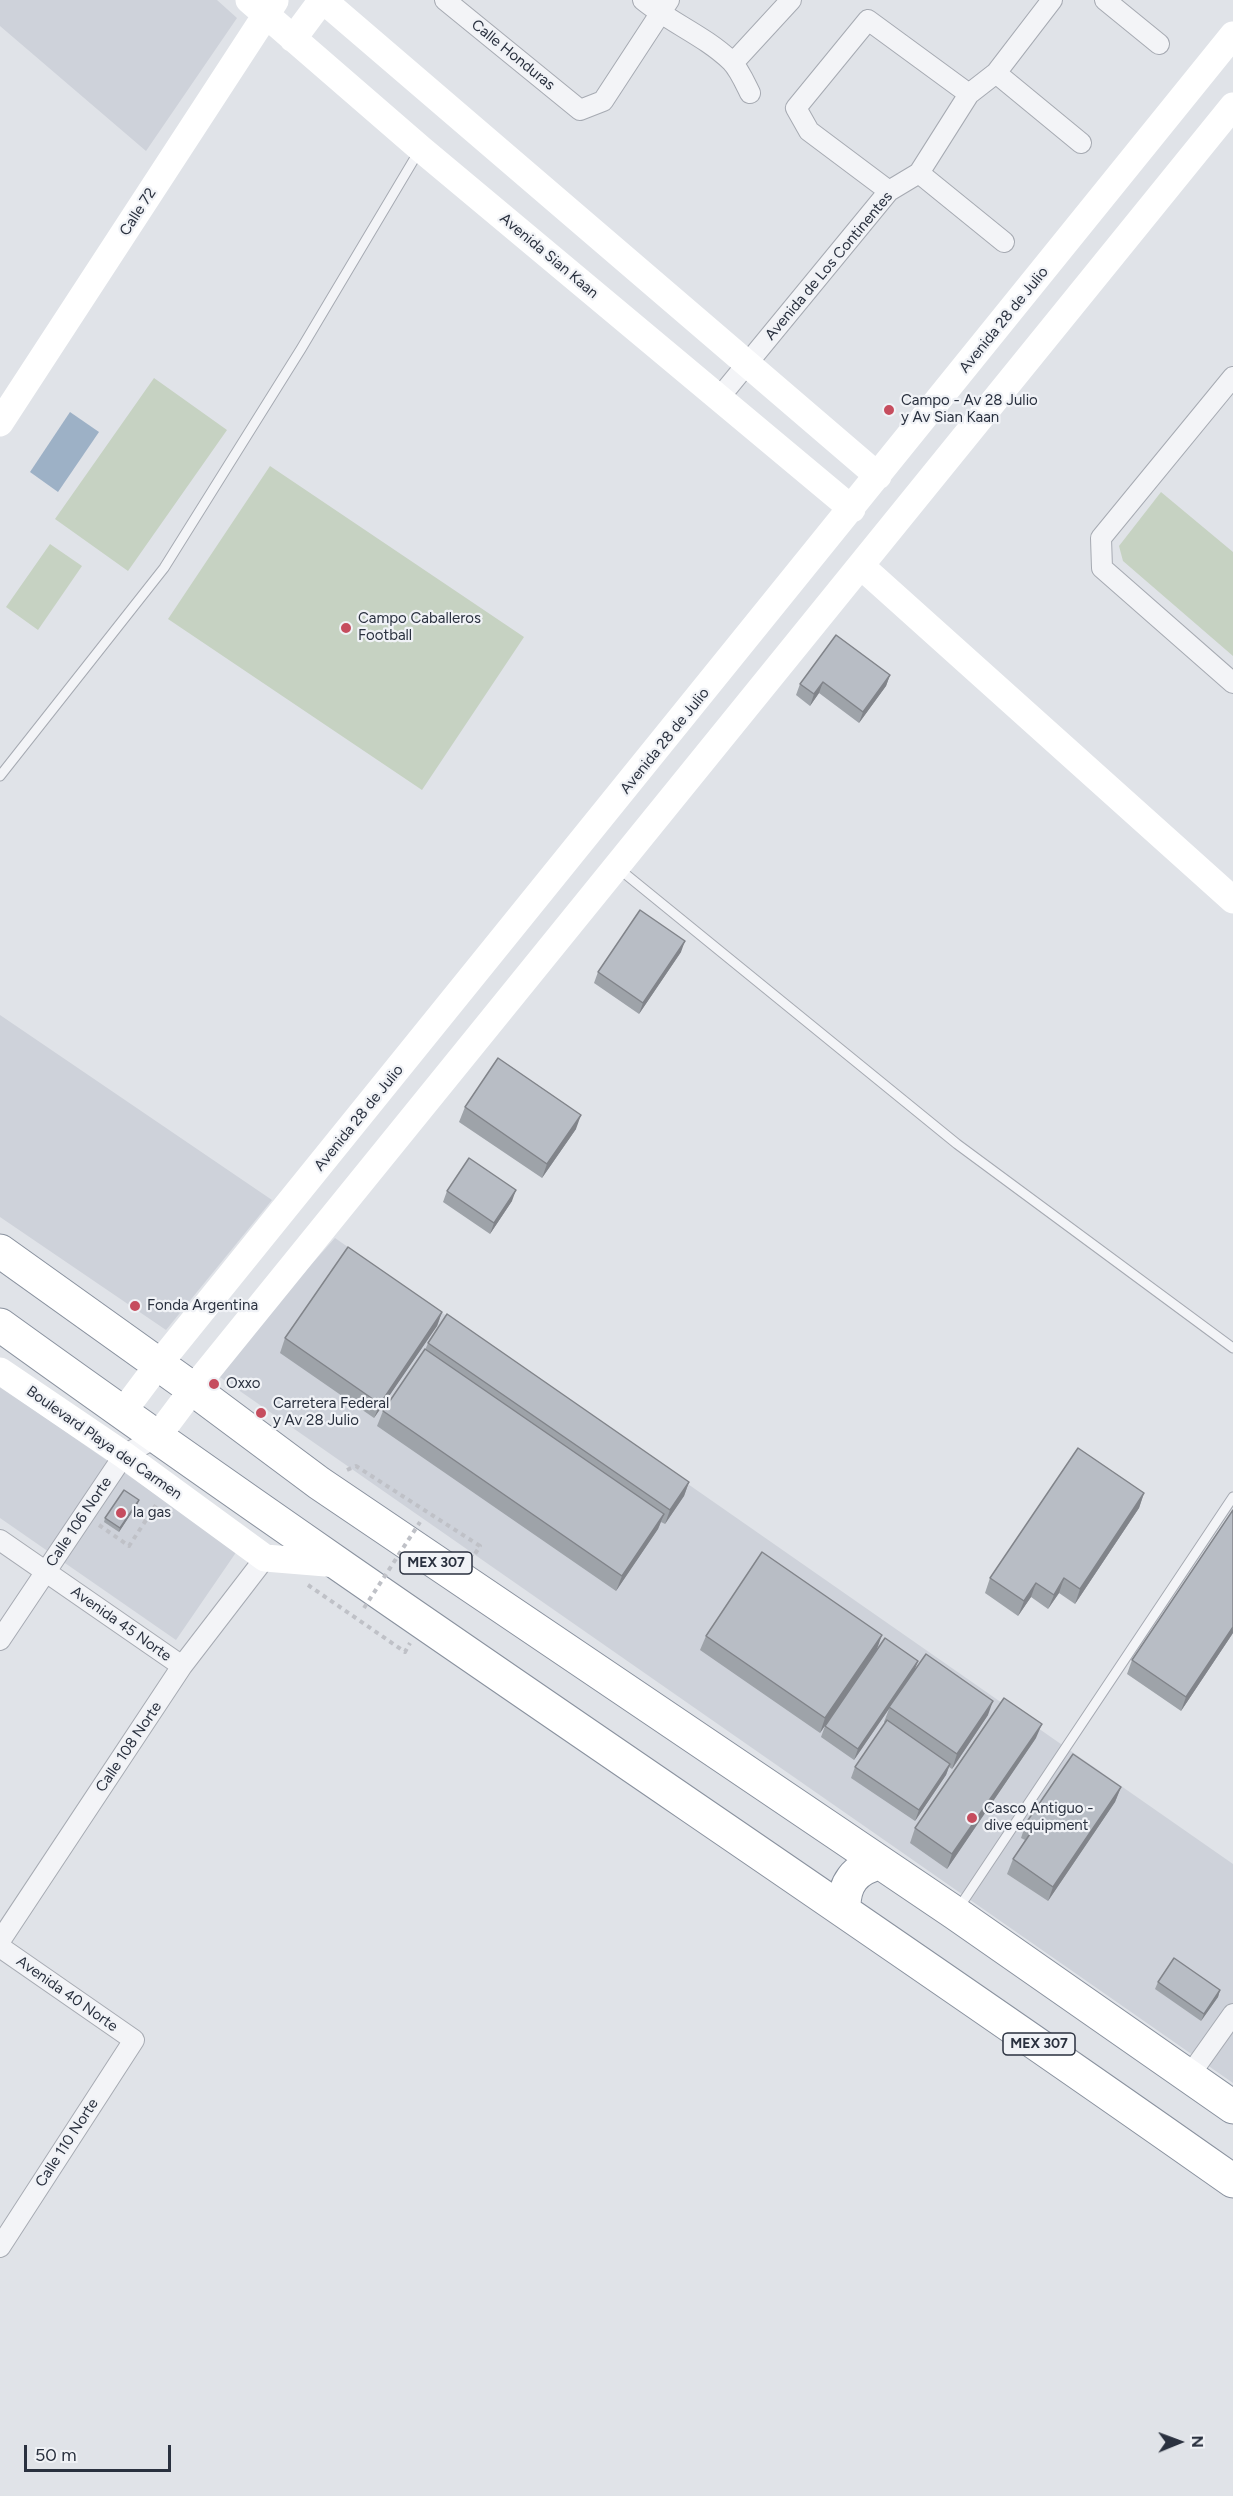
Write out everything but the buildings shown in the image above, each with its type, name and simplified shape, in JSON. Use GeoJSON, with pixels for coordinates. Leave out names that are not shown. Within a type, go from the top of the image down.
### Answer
{"type":"FeatureCollection","features":[{"type":"Feature","properties":{"kind":"highway","name":"MEX 307"},"geometry":{"type":"LineString","coordinates":[[0,1251],[193,1389],[319,1483],[955,1913],[1233,2107]]}},
{"type":"Feature","properties":{"kind":"highway","name":"MEX 307"},"geometry":{"type":"LineString","coordinates":[[0,1325],[338,1564],[1022,2032],[1233,2181]]}},
{"type":"Feature","properties":{"kind":"highway"},"geometry":{"type":"LineString","coordinates":[[844,1910],[843,1896],[852,1878],[867,1866],[880,1863]]}},
{"type":"Feature","properties":{"kind":"main road"},"geometry":{"type":"LineString","coordinates":[[293,39],[322,0],[878,476]]}},
{"type":"Feature","properties":{"kind":"main road","name":"Avenida Sian Kaan"},"geometry":{"type":"LineString","coordinates":[[263,5],[293,39],[421,149],[852,509]]}},
{"type":"Feature","properties":{"kind":"main road","name":"Calle 72"},"geometry":{"type":"LineString","coordinates":[[0,423],[263,5]]}},
{"type":"Feature","properties":{"kind":"main road","name":"Avenida 28 de Julio"},"geometry":{"type":"LineString","coordinates":[[122,1413],[158,1365],[1233,35]]}},
{"type":"Feature","properties":{"kind":"main road"},"geometry":{"type":"LineString","coordinates":[[193,1389],[1233,106]]}},
{"type":"Feature","properties":{"kind":"main road"},"geometry":{"type":"LineString","coordinates":[[1061,249],[1075,247],[1089,254],[1094,261],[1094,276]]}},
{"type":"Feature","properties":{"kind":"main road"},"geometry":{"type":"LineString","coordinates":[[861,566],[1233,900]]}},
{"type":"Feature","properties":{"kind":"main road"},"geometry":{"type":"LineString","coordinates":[[681,720],[685,736],[690,742],[705,747],[714,746]]}},
{"type":"Feature","properties":{"kind":"main road","name":"Boulevard Playa del Carmen"},"geometry":{"type":"LineString","coordinates":[[0,1371],[123,1455],[265,1558],[338,1564]]}},
{"type":"Feature","properties":{"kind":"main road","name":"Calle 106 Norte"},"geometry":{"type":"LineString","coordinates":[[157,1437],[193,1389]]}},
{"type":"Feature","properties":{"kind":"street","name":"Calle Honduras"},"geometry":{"type":"LineString","coordinates":[[445,0],[580,110],[603,101],[664,7]]}},
{"type":"Feature","properties":{"kind":"street"},"geometry":{"type":"LineString","coordinates":[[643,0],[664,7],[733,63],[750,93]]}},
{"type":"Feature","properties":{"kind":"street"},"geometry":{"type":"LineString","coordinates":[[733,63],[791,0]]}},
{"type":"Feature","properties":{"kind":"street"},"geometry":{"type":"LineString","coordinates":[[1105,0],[1159,44]]}},
{"type":"Feature","properties":{"kind":"street","name":"Avenida de Los Continentes"},"geometry":{"type":"LineString","coordinates":[[719,398],[889,190],[919,173],[969,94],[996,73],[1049,1]]}},
{"type":"Feature","properties":{"kind":"street"},"geometry":{"type":"LineString","coordinates":[[889,190],[809,131],[796,108],[868,20],[969,94]]}},
{"type":"Feature","properties":{"kind":"street"},"geometry":{"type":"LineString","coordinates":[[996,73],[1081,143]]}},
{"type":"Feature","properties":{"kind":"street"},"geometry":{"type":"LineString","coordinates":[[919,173],[1004,242]]}},
{"type":"Feature","properties":{"kind":"street"},"geometry":{"type":"LineString","coordinates":[[1233,377],[1101,538],[1102,567],[1233,683]]}},
{"type":"Feature","properties":{"kind":"street"},"geometry":{"type":"LineString","coordinates":[[122,1413],[123,1455]]}},
{"type":"Feature","properties":{"kind":"street","name":"Calle 106 Norte"},"geometry":{"type":"LineString","coordinates":[[0,1640],[123,1455],[157,1437]]}},
{"type":"Feature","properties":{"kind":"street","name":"Avenida 45 Norte"},"geometry":{"type":"LineString","coordinates":[[0,1540],[182,1666]]}},
{"type":"Feature","properties":{"kind":"street","name":"Calle 108 Norte"},"geometry":{"type":"LineString","coordinates":[[0,1941],[182,1666],[265,1558]]}},
{"type":"Feature","properties":{"kind":"street","name":"Avenida 40 Norte"},"geometry":{"type":"LineString","coordinates":[[0,1947],[134,2040]]}},
{"type":"Feature","properties":{"kind":"street"},"geometry":{"type":"LineString","coordinates":[[1189,2076],[1233,2014]]}},
{"type":"Feature","properties":{"kind":"street","name":"Calle 110 Norte"},"geometry":{"type":"LineString","coordinates":[[0,2247],[134,2040]]}},
{"type":"Feature","properties":{"kind":"lane"},"geometry":{"type":"LineString","coordinates":[[0,776],[164,568],[301,349],[421,149]]}},
{"type":"Feature","properties":{"kind":"lane"},"geometry":{"type":"LineString","coordinates":[[615,866],[957,1144],[1233,1348]]}},
{"type":"Feature","properties":{"kind":"lane"},"geometry":{"type":"LineString","coordinates":[[955,1913],[1233,1497]]}},
{"type":"Feature","properties":{"kind":"path"},"geometry":{"type":"LineString","coordinates":[[319,1483],[356,1466],[480,1546],[473,1557],[464,1551]]}},
{"type":"Feature","properties":{"kind":"path"},"geometry":{"type":"LineString","coordinates":[[85,1515],[129,1546],[169,1488]]}},
{"type":"Feature","properties":{"kind":"path"},"geometry":{"type":"LineString","coordinates":[[373,1614],[364,1608],[420,1522],[429,1528]]}},
{"type":"Feature","properties":{"kind":"path"},"geometry":{"type":"LineString","coordinates":[[293,1562],[307,1584],[405,1652],[411,1641]]}},
{"type":"Feature","properties":{"kind":"shaded area"},"geometry":{"type":"Polygon","coordinates":[[[0,0],[217,0],[237,18],[146,151],[0,26],[0,0]]]}},
{"type":"Feature","properties":{"kind":"shaded area"},"geometry":{"type":"Polygon","coordinates":[[[0,1015],[272,1200],[166,1330],[0,1217],[0,1015]]]}},
{"type":"Feature","properties":{"kind":"shaded area"},"geometry":{"type":"Polygon","coordinates":[[[335,1238],[1233,1864],[1233,2083],[214,1373],[335,1238]]]}},
{"type":"Feature","properties":{"kind":"shaded area"},"geometry":{"type":"Polygon","coordinates":[[[0,1386],[237,1551],[176,1640],[0,1518],[0,1386]]]}},
{"type":"Feature","properties":{"kind":"green space"},"geometry":{"type":"Polygon","coordinates":[[[154,378],[227,430],[128,571],[55,519],[154,378]]]}},
{"type":"Feature","properties":{"kind":"green space","name":"Campo Caballeros Football"},"geometry":{"type":"Polygon","coordinates":[[[270,466],[524,637],[422,790],[168,619],[270,466]]]}},
{"type":"Feature","properties":{"kind":"green space"},"geometry":{"type":"Polygon","coordinates":[[[1161,492],[1233,552],[1233,656],[1123,561],[1119,546],[1161,492]]]}},
{"type":"Feature","properties":{"kind":"green space"},"geometry":{"type":"Polygon","coordinates":[[[50,544],[82,566],[38,630],[6,607],[50,544]]]}},
{"type":"Feature","properties":{"kind":"water"},"geometry":{"type":"Polygon","coordinates":[[[70,412],[99,432],[58,492],[30,472],[70,412]]]}},
{"type":"Feature","properties":{"kind":"place","name":"Campo - Av 28 Julio y Av Sian Kaan"},"geometry":{"type":"Point","coordinates":[889,410]}},
{"type":"Feature","properties":{"kind":"place","name":"Campo Caballeros Football"},"geometry":{"type":"Point","coordinates":[346,628]}},
{"type":"Feature","properties":{"kind":"place","name":"Fonda Argentina"},"geometry":{"type":"Point","coordinates":[135,1306]}},
{"type":"Feature","properties":{"kind":"place","name":"Oxxo"},"geometry":{"type":"Point","coordinates":[214,1384]}},
{"type":"Feature","properties":{"kind":"place","name":"Carretera Federal y Av 28 Julio"},"geometry":{"type":"Point","coordinates":[261,1413]}},
{"type":"Feature","properties":{"kind":"place","name":"la gas"},"geometry":{"type":"Point","coordinates":[121,1513]}},
{"type":"Feature","properties":{"kind":"place","name":"Casco Antiguo - dive equipment"},"geometry":{"type":"Point","coordinates":[972,1818]}}]}
